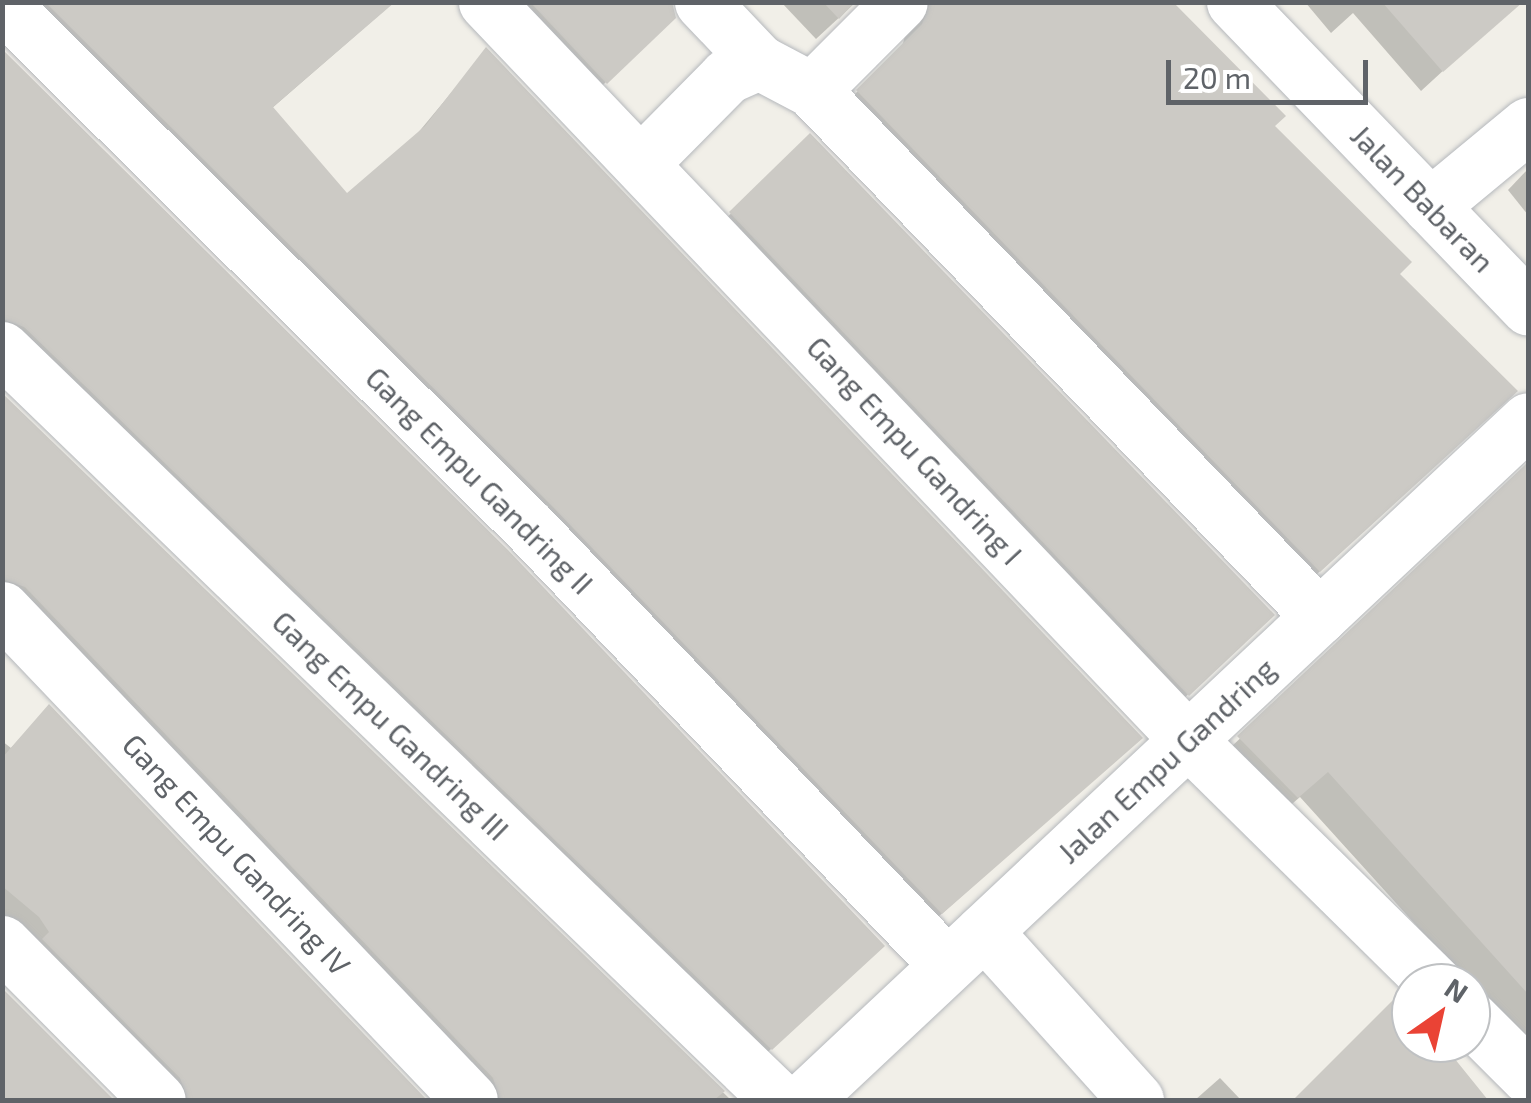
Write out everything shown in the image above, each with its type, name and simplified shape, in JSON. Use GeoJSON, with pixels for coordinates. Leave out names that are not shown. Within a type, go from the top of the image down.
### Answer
{"type":"FeatureCollection","features":[{"type":"Feature","properties":{"kind":"street","name":"Gang Empu Gandring I"},"geometry":{"type":"LineString","coordinates":[[486,2],[642,161],[1188,740],[1414,963]]}},
{"type":"Feature","properties":{"kind":"street"},"geometry":{"type":"LineString","coordinates":[[702,2],[760,62],[812,90],[1319,616]]}},
{"type":"Feature","properties":{"kind":"street"},"geometry":{"type":"LineString","coordinates":[[812,90],[900,2]]}},
{"type":"Feature","properties":{"kind":"street","name":"Jalan Babaran"},"geometry":{"type":"LineString","coordinates":[[1234,2],[1528,308]]}},
{"type":"Feature","properties":{"kind":"street","name":"Gang Empu Gandring II"},"geometry":{"type":"LineString","coordinates":[[2,4],[530,528],[966,948],[1136,1100]]}},
{"type":"Feature","properties":{"kind":"street"},"geometry":{"type":"LineString","coordinates":[[642,161],[727,76],[760,62]]}},
{"type":"Feature","properties":{"kind":"street"},"geometry":{"type":"LineString","coordinates":[[1430,206],[1528,125]]}},
{"type":"Feature","properties":{"kind":"street","name":"Gang Empu Gandring III"},"geometry":{"type":"LineString","coordinates":[[2,349],[779,1100]]}},
{"type":"Feature","properties":{"kind":"street","name":"Jalan Empu Gandring"},"geometry":{"type":"LineString","coordinates":[[804,1100],[1528,420]]}},
{"type":"Feature","properties":{"kind":"street","name":"Gang Empu Gandring IV"},"geometry":{"type":"LineString","coordinates":[[2,609],[470,1100]]}},
{"type":"Feature","properties":{"kind":"street"},"geometry":{"type":"LineString","coordinates":[[2,943],[158,1100]]}},
{"type":"Feature","properties":{"kind":"street"},"geometry":{"type":"LineString","coordinates":[[1491,1039],[1528,1076]]}},
{"type":"Feature","properties":{"kind":"building"},"geometry":{"type":"Polygon","coordinates":[[[45,2],[395,2],[273,107],[347,193],[425,126],[486,47],[1143,738],[942,914],[552,506],[45,2]]]}},
{"type":"Feature","properties":{"kind":"building"},"geometry":{"type":"Polygon","coordinates":[[[530,2],[672,2],[676,18],[607,84],[530,2]]]}},
{"type":"Feature","properties":{"kind":"building"},"geometry":{"type":"Polygon","coordinates":[[[823,2],[855,2],[839,19],[823,2]]]}},
{"type":"Feature","properties":{"kind":"building"},"geometry":{"type":"Polygon","coordinates":[[[930,2],[1173,2],[1286,116],[1275,126],[1412,262],[1400,274],[1518,391],[1320,572],[856,90],[922,24],[930,2]]]}},
{"type":"Feature","properties":{"kind":"building"},"geometry":{"type":"Polygon","coordinates":[[[1382,2],[1523,2],[1443,72],[1382,2]]]}},
{"type":"Feature","properties":{"kind":"building"},"geometry":{"type":"Polygon","coordinates":[[[2,49],[508,550],[885,946],[772,1050],[24,327],[2,319],[2,49]]]}},
{"type":"Feature","properties":{"kind":"building"},"geometry":{"type":"Polygon","coordinates":[[[810,133],[1275,615],[1189,696],[729,212],[810,133]]]}},
{"type":"Feature","properties":{"kind":"building"},"geometry":{"type":"Polygon","coordinates":[[[2,393],[725,1091],[714,1100],[500,1100],[493,1078],[25,587],[2,579],[2,393]]]}},
{"type":"Feature","properties":{"kind":"building"},"geometry":{"type":"Polygon","coordinates":[[[1528,462],[1528,994],[1328,772],[1298,798],[1237,736],[1528,462]]]}},
{"type":"Feature","properties":{"kind":"building"},"geometry":{"type":"Polygon","coordinates":[[[49,704],[427,1100],[188,1100],[180,1078],[42,939],[49,932],[39,917],[2,886],[2,758],[49,704]]]}},
{"type":"Feature","properties":{"kind":"building"},"geometry":{"type":"Polygon","coordinates":[[[2,988],[114,1100],[2,1100],[2,988]]]}},
{"type":"Feature","properties":{"kind":"building"},"geometry":{"type":"Polygon","coordinates":[[[1391,1002],[1391,1063],[1458,1063],[1488,1100],[1293,1100],[1391,1002]]]}}]}
